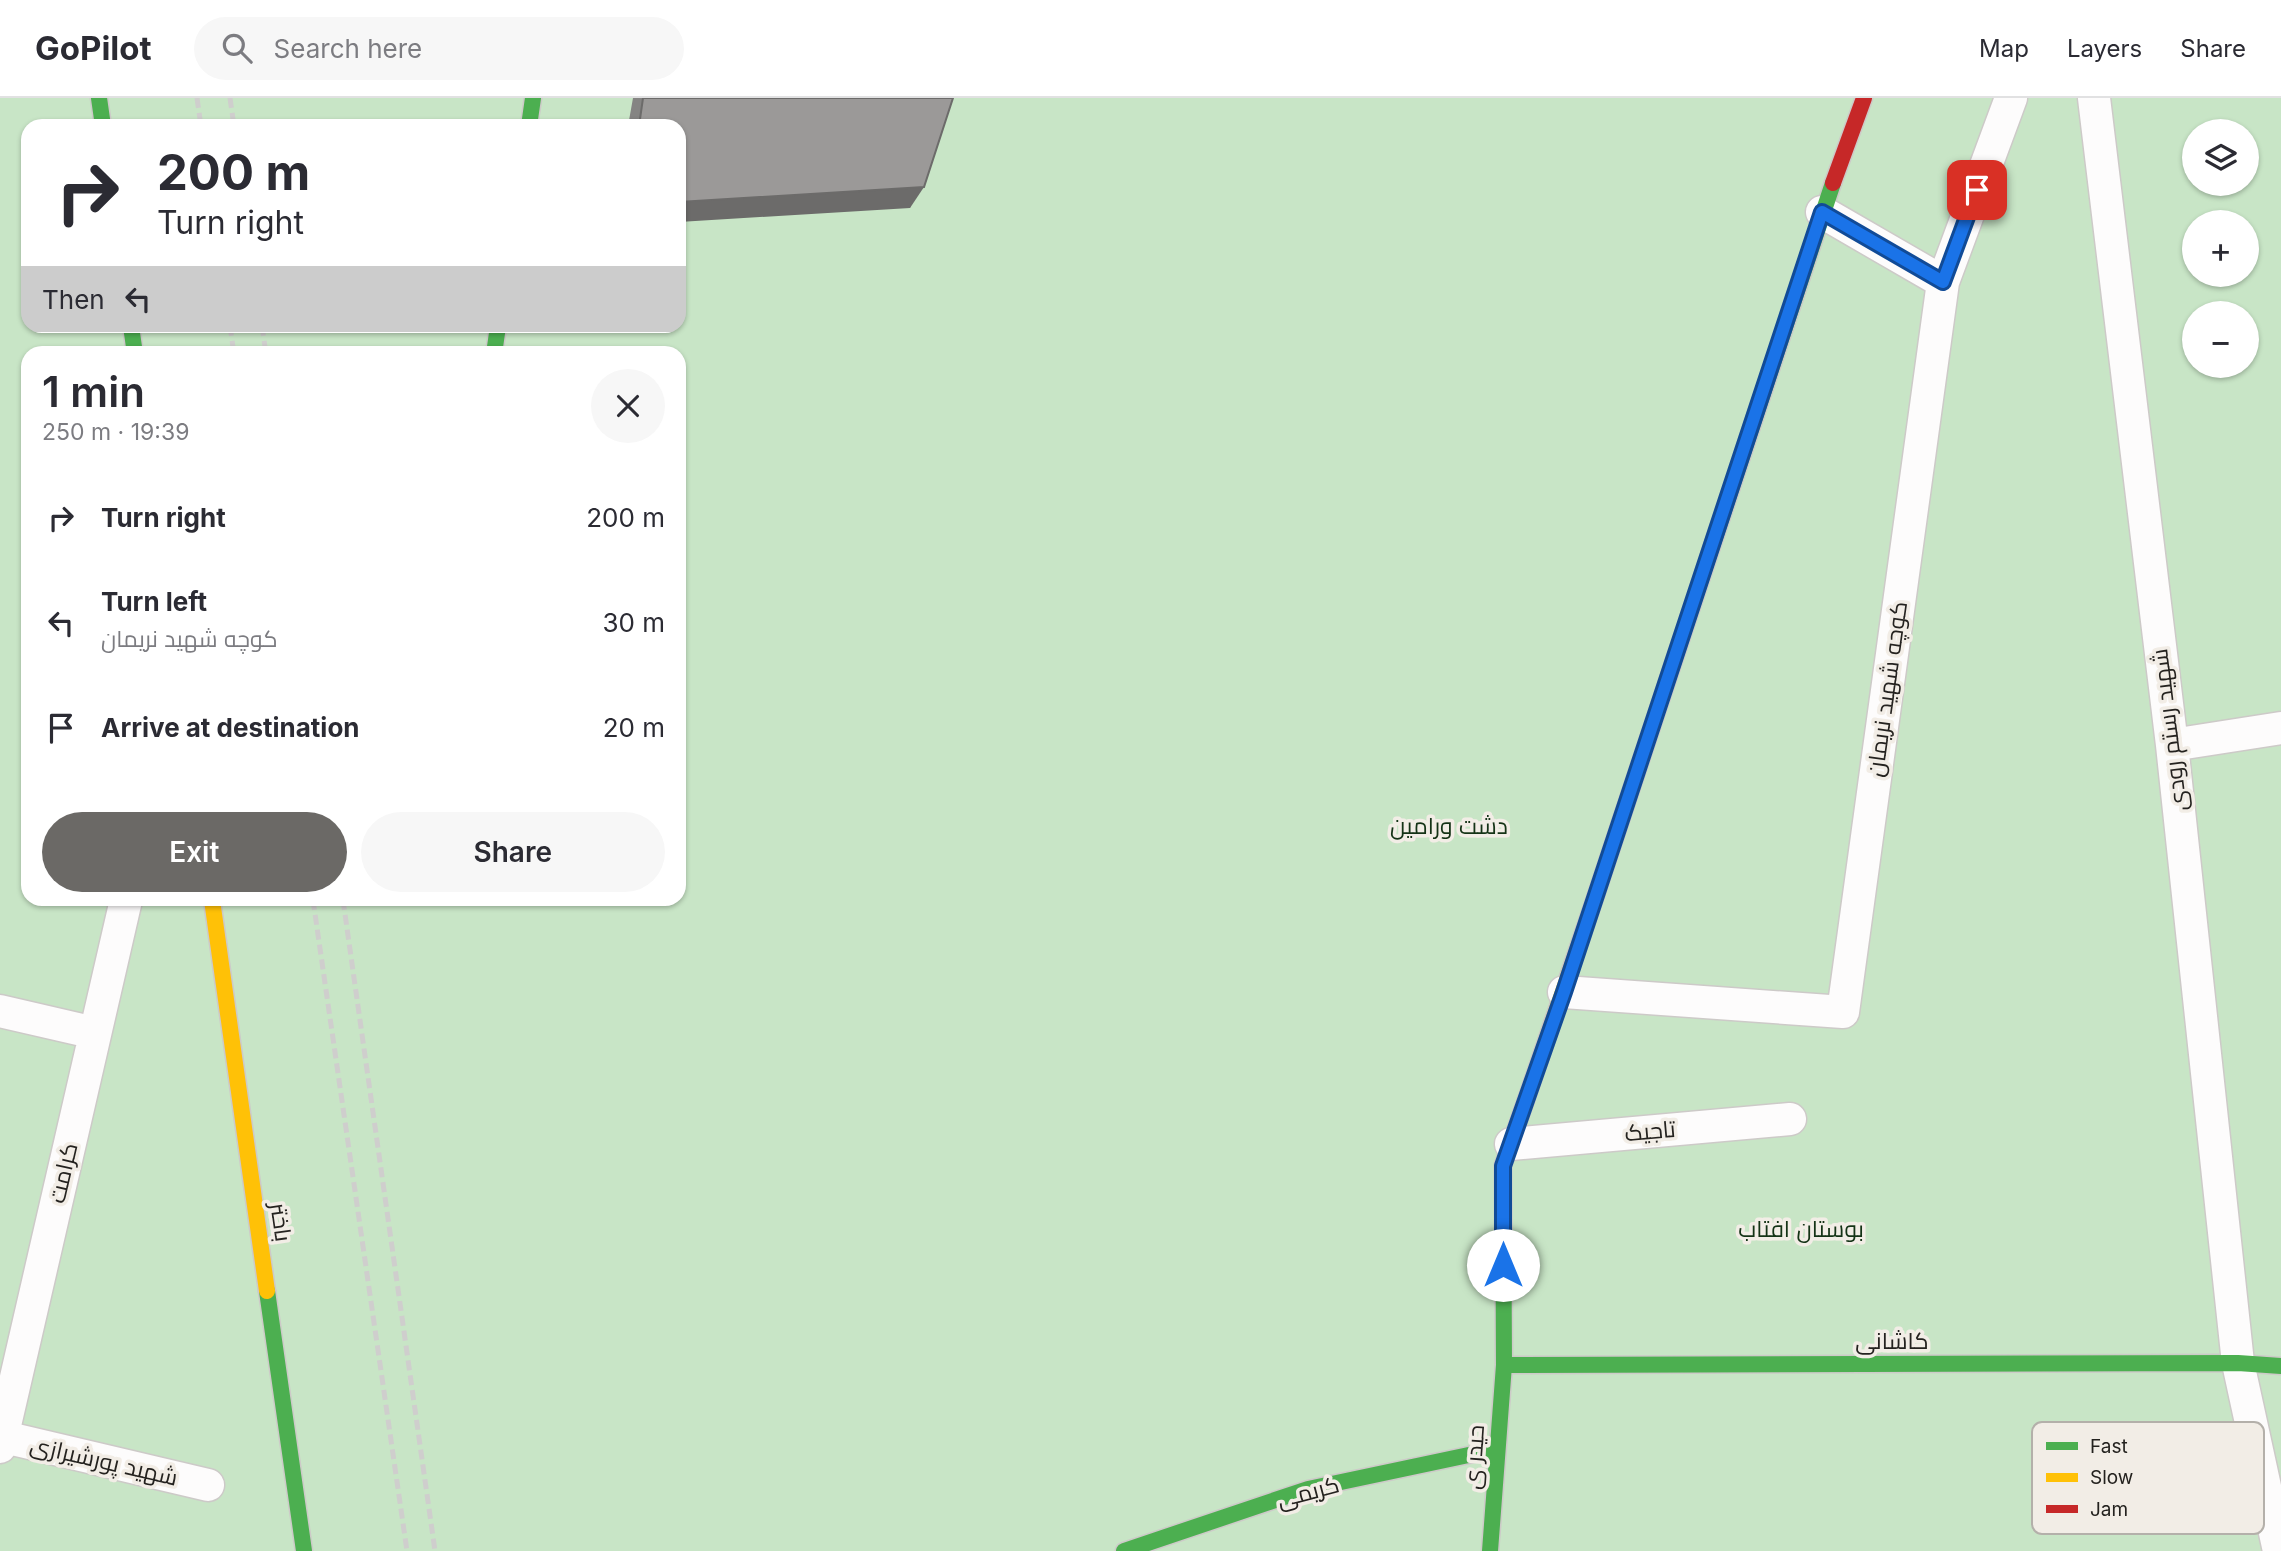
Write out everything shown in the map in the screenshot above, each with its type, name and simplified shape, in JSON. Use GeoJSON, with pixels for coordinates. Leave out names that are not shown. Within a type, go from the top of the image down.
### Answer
{"type":"FeatureCollection","features":[{"type":"Feature","properties":{"kind":"main road"},"geometry":{"type":"LineString","coordinates":[[99,98],[102,119]]}},
{"type":"Feature","properties":{"kind":"main road"},"geometry":{"type":"LineString","coordinates":[[530,119],[533,98]]}},
{"type":"Feature","properties":{"kind":"main road","name":"حیدر ی"},"geometry":{"type":"LineString","coordinates":[[1490,1551],[1504,1365],[1503,1166],[1564,992],[1822,212],[1864,98]]}},
{"type":"Feature","properties":{"kind":"main road","name":"باختر"},"geometry":{"type":"LineString","coordinates":[[213,906],[304,1551]]}},
{"type":"Feature","properties":{"kind":"main road","name":"کاشانی"},"geometry":{"type":"LineString","coordinates":[[1504,1365],[2238,1363],[2281,1366]]}},
{"type":"Feature","properties":{"kind":"main road","name":"کریمی"},"geometry":{"type":"LineString","coordinates":[[1124,1551],[1308,1489],[1497,1448]]}},
{"type":"Feature","properties":{"kind":"street","name":"کوچه شهید نریمان"},"geometry":{"type":"LineString","coordinates":[[1564,992],[1843,1012],[1943,282],[2011,98]]}},
{"type":"Feature","properties":{"kind":"street","name":"شهید رستم رودی"},"geometry":{"type":"LineString","coordinates":[[2094,98],[2172,745],[2238,1363]]}},
{"type":"Feature","properties":{"kind":"street"},"geometry":{"type":"LineString","coordinates":[[1822,212],[1943,282]]}},
{"type":"Feature","properties":{"kind":"street"},"geometry":{"type":"LineString","coordinates":[[2172,745],[2281,728]]}},
{"type":"Feature","properties":{"kind":"street","name":"کرامت"},"geometry":{"type":"LineString","coordinates":[[1,1440],[125,906]]}},
{"type":"Feature","properties":{"kind":"street"},"geometry":{"type":"LineString","coordinates":[[0,1011],[95,1033]]}},
{"type":"Feature","properties":{"kind":"street","name":"تاجیک"},"geometry":{"type":"LineString","coordinates":[[1511,1144],[1790,1119]]}},
{"type":"Feature","properties":{"kind":"street"},"geometry":{"type":"LineString","coordinates":[[2238,1363],[2251,1422]]}},
{"type":"Feature","properties":{"kind":"street","name":"شهید پورشیرازی"},"geometry":{"type":"LineString","coordinates":[[1,1440],[208,1485]]}},
{"type":"Feature","properties":{"kind":"street"},"geometry":{"type":"LineString","coordinates":[[2264,1479],[2280,1551]]}},
{"type":"Feature","properties":{"kind":"green space","name":"دشت ورامین"},"geometry":{"type":"Polygon","coordinates":[[[0,98],[2281,98],[2281,1551],[0,1551],[0,98]]]}},
{"type":"Feature","properties":{"kind":"building"},"geometry":{"type":"Polygon","coordinates":[[[643,98],[953,98],[924,187],[686,202],[686,119],[640,119],[643,98]]]}},
{"type":"Feature","properties":{"kind":"railway"},"geometry":{"type":"LineString","coordinates":[[197,98],[200,119]]}},
{"type":"Feature","properties":{"kind":"railway"},"geometry":{"type":"LineString","coordinates":[[230,98],[233,119]]}},
{"type":"Feature","properties":{"kind":"railway"},"geometry":{"type":"LineString","coordinates":[[231,333],[233,346]]}},
{"type":"Feature","properties":{"kind":"railway"},"geometry":{"type":"LineString","coordinates":[[263,333],[265,346]]}},
{"type":"Feature","properties":{"kind":"railway"},"geometry":{"type":"LineString","coordinates":[[314,906],[407,1551]]}},
{"type":"Feature","properties":{"kind":"railway"},"geometry":{"type":"LineString","coordinates":[[344,906],[435,1551]]}},
{"type":"Feature","properties":{"kind":"traffic: fast"},"geometry":{"type":"LineString","coordinates":[[99,98],[102,119]]}},
{"type":"Feature","properties":{"kind":"traffic: fast"},"geometry":{"type":"LineString","coordinates":[[530,119],[533,98]]}},
{"type":"Feature","properties":{"kind":"traffic: fast"},"geometry":{"type":"LineString","coordinates":[[1596,895],[1833,183]]}},
{"type":"Feature","properties":{"kind":"traffic: fast"},"geometry":{"type":"LineString","coordinates":[[132,333],[134,346]]}},
{"type":"Feature","properties":{"kind":"traffic: fast"},"geometry":{"type":"LineString","coordinates":[[495,346],[497,333]]}},
{"type":"Feature","properties":{"kind":"traffic: fast"},"geometry":{"type":"LineString","coordinates":[[1490,1551],[1504,1365],[1503,1165],[1526,1100]]}},
{"type":"Feature","properties":{"kind":"traffic: fast"},"geometry":{"type":"LineString","coordinates":[[267,1291],[304,1551]]}},
{"type":"Feature","properties":{"kind":"traffic: fast"},"geometry":{"type":"LineString","coordinates":[[1504,1365],[2238,1363],[2281,1366]]}},
{"type":"Feature","properties":{"kind":"traffic: fast"},"geometry":{"type":"LineString","coordinates":[[1124,1551],[1308,1489],[1497,1449]]}},
{"type":"Feature","properties":{"kind":"traffic: slow"},"geometry":{"type":"LineString","coordinates":[[1526,1100],[1596,895]]}},
{"type":"Feature","properties":{"kind":"traffic: slow"},"geometry":{"type":"LineString","coordinates":[[213,906],[267,1291]]}},
{"type":"Feature","properties":{"kind":"traffic: jam"},"geometry":{"type":"LineString","coordinates":[[1833,183],[1864,98]]}},
{"type":"Feature","properties":{"kind":"route"},"geometry":{"type":"LineString","coordinates":[[1503,1265],[1503,1166],[1564,992],[1822,212],[1943,282],[1977,190]]}},
{"type":"Feature","properties":{"kind":"park label","name":"بوستان افتاب"},"geometry":{"type":"Point","coordinates":[1801,1229]}}]}
